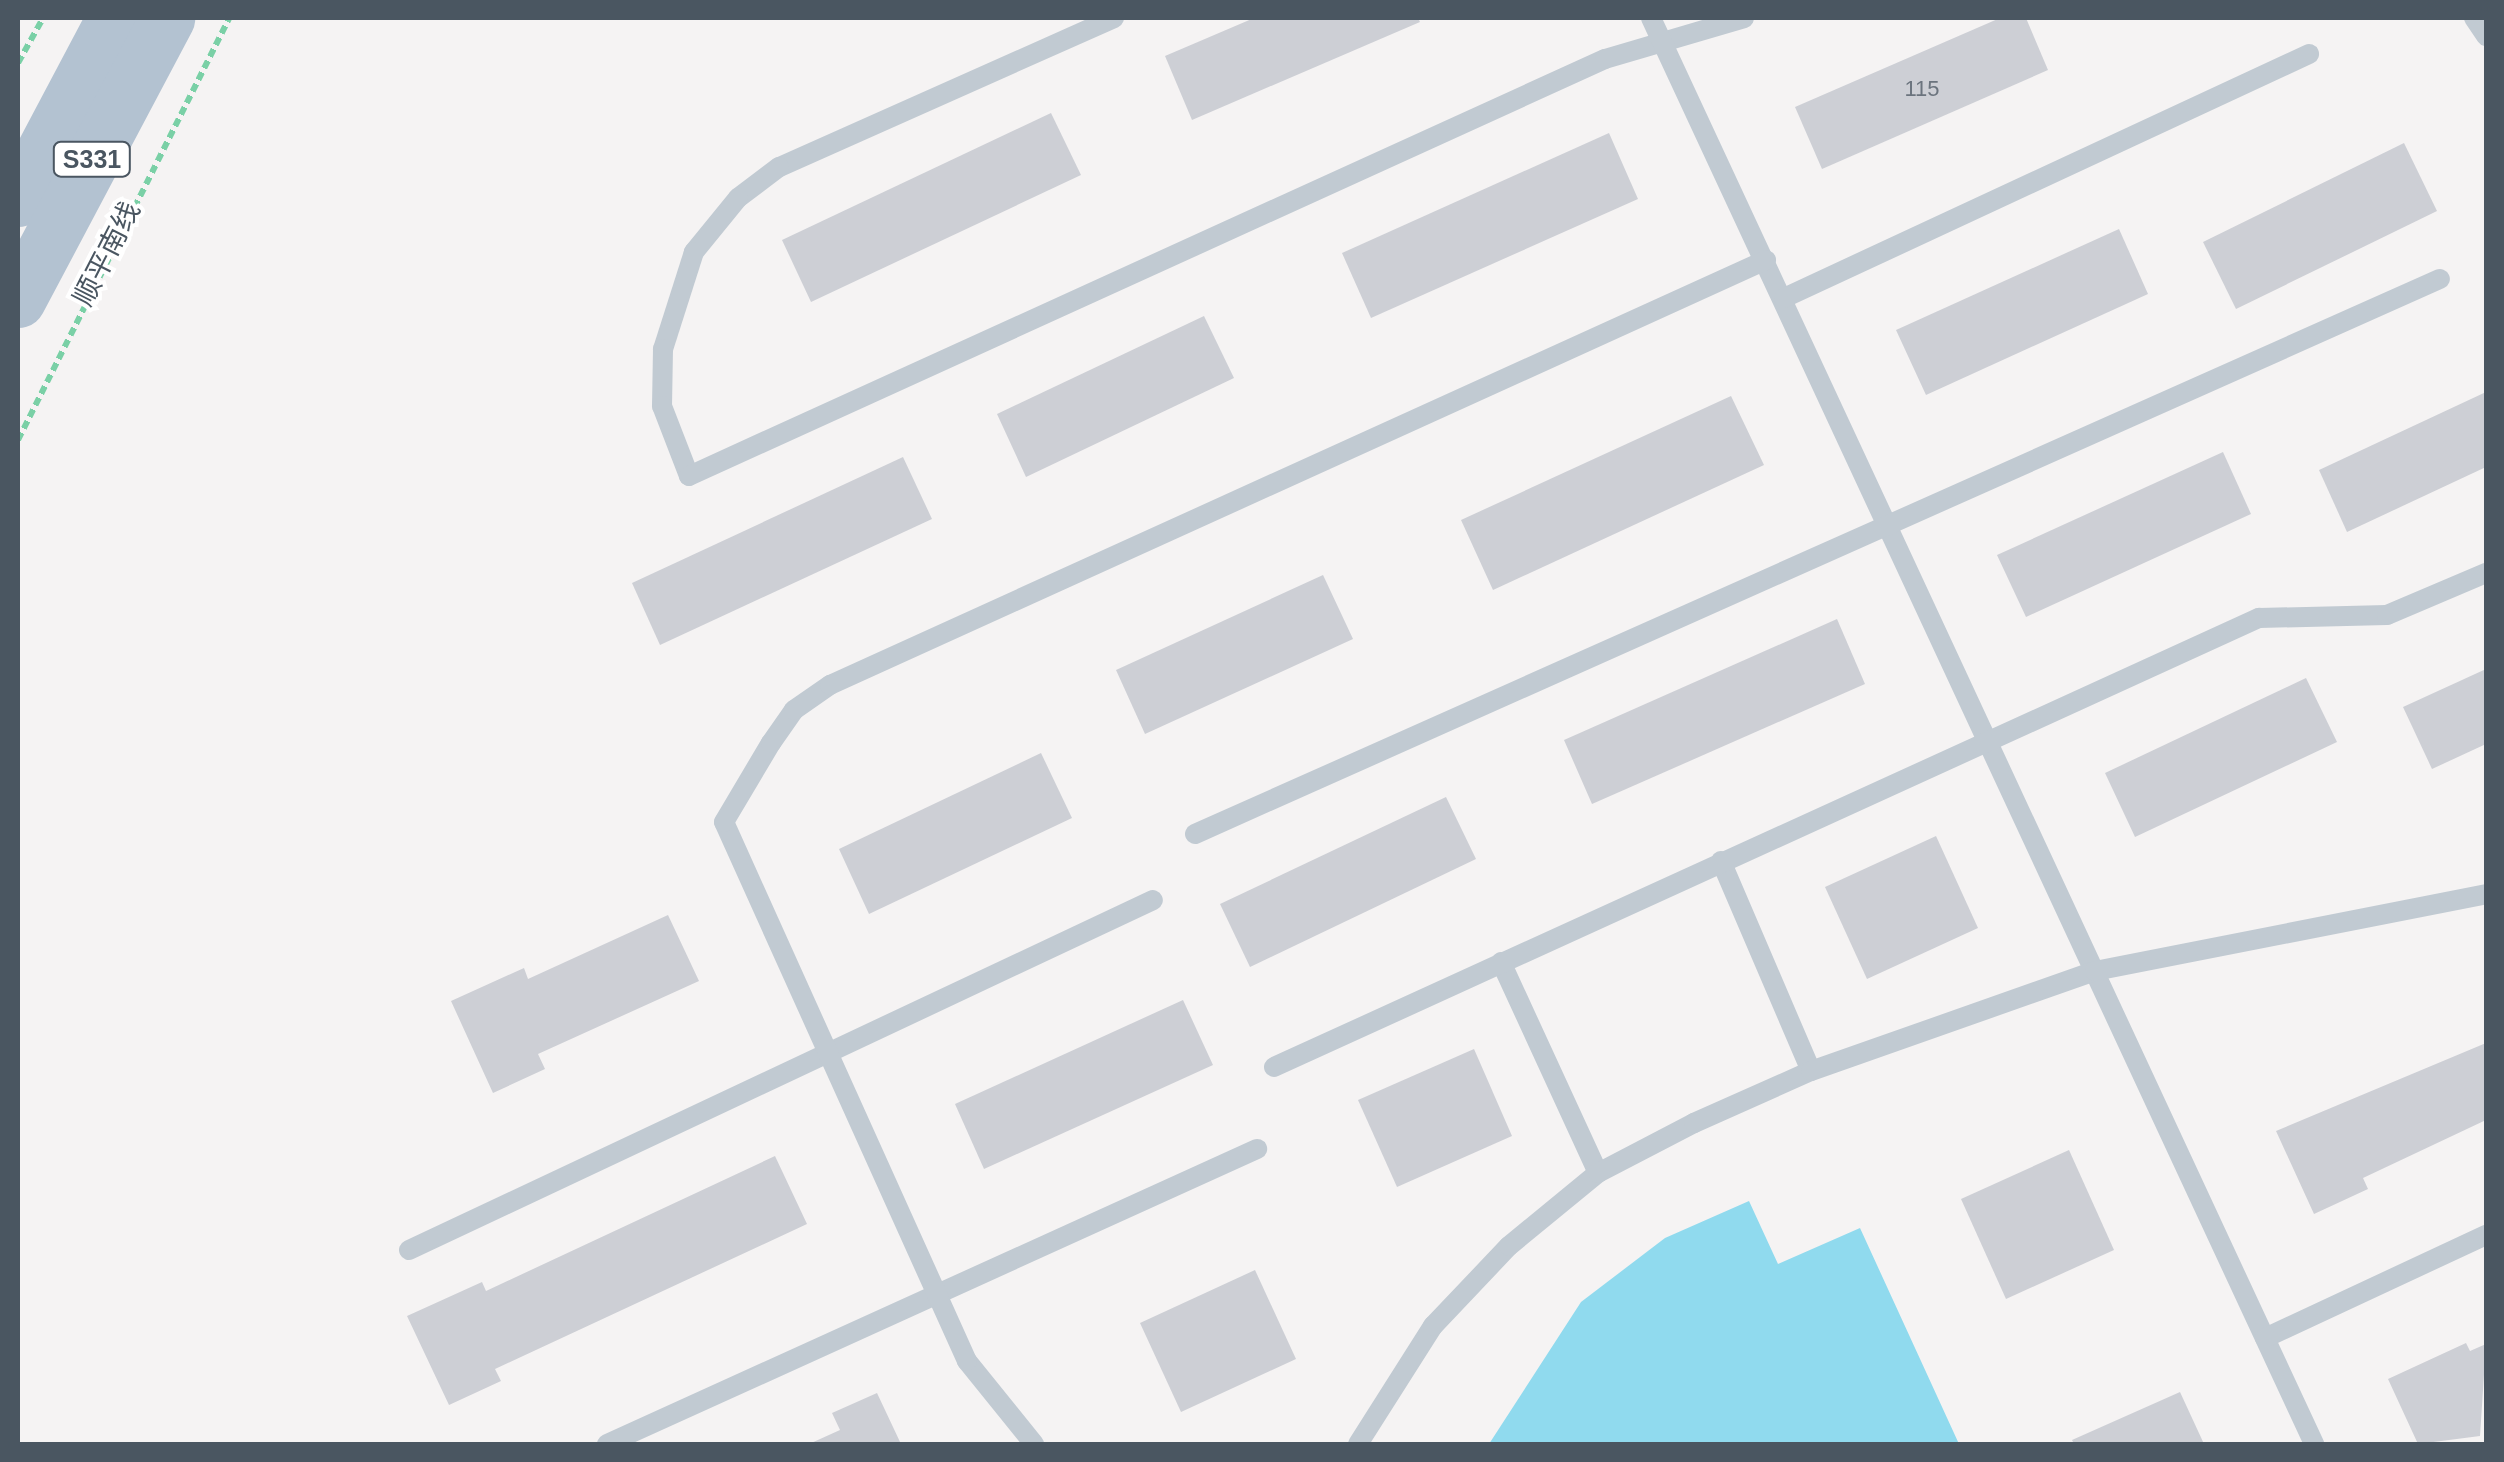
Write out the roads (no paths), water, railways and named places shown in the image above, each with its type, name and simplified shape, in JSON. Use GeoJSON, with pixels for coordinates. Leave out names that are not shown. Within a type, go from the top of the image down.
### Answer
{"type":"FeatureCollection","features":[{"type":"Feature","properties":{"kind":"main road","name":"S331"},"geometry":{"type":"LineString","coordinates":[[18,199],[114,18]]}},
{"type":"Feature","properties":{"kind":"main road","name":"顺平南线"},"geometry":{"type":"LineString","coordinates":[[18,300],[166,18]]}},
{"type":"Feature","properties":{"kind":"lane"},"geometry":{"type":"LineString","coordinates":[[1114,18],[779,167],[738,198],[694,252],[663,349],[662,406],[689,476],[1664,38],[1744,18]]}},
{"type":"Feature","properties":{"kind":"lane"},"geometry":{"type":"LineString","coordinates":[[1651,18],[1664,38],[2314,1444]]}},
{"type":"Feature","properties":{"kind":"lane"},"geometry":{"type":"LineString","coordinates":[[2474,18],[2486,36]]}},
{"type":"Feature","properties":{"kind":"lane"},"geometry":{"type":"LineString","coordinates":[[1784,298],[2310,54]]}},
{"type":"Feature","properties":{"kind":"lane"},"geometry":{"type":"LineString","coordinates":[[1034,1444],[967,1362],[724,822],[794,710],[830,685],[1766,260]]}},
{"type":"Feature","properties":{"kind":"lane"},"geometry":{"type":"LineString","coordinates":[[1195,834],[1888,522],[2440,280]]}},
{"type":"Feature","properties":{"kind":"lane"},"geometry":{"type":"LineString","coordinates":[[1274,1066],[2259,618],[2388,615],[2486,573]]}},
{"type":"Feature","properties":{"kind":"lane"},"geometry":{"type":"LineString","coordinates":[[1721,861],[1811,1071]]}},
{"type":"Feature","properties":{"kind":"lane"},"geometry":{"type":"LineString","coordinates":[[1358,1444],[1433,1326],[1508,1246],[1598,1174],[1811,1071],[2095,971],[2486,894]]}},
{"type":"Feature","properties":{"kind":"lane"},"geometry":{"type":"LineString","coordinates":[[408,1250],[1153,900]]}},
{"type":"Feature","properties":{"kind":"lane"},"geometry":{"type":"LineString","coordinates":[[1502,962],[1598,1174]]}},
{"type":"Feature","properties":{"kind":"lane"},"geometry":{"type":"LineString","coordinates":[[607,1444],[1258,1149]]}},
{"type":"Feature","properties":{"kind":"lane"},"geometry":{"type":"LineString","coordinates":[[2265,1338],[2486,1235]]}},
{"type":"Feature","properties":{"kind":"water"},"geometry":{"type":"Polygon","coordinates":[[[1749,1201],[1778,1264],[1860,1228],[1959,1444],[1489,1444],[1581,1302],[1665,1238],[1749,1201]]]}}]}
